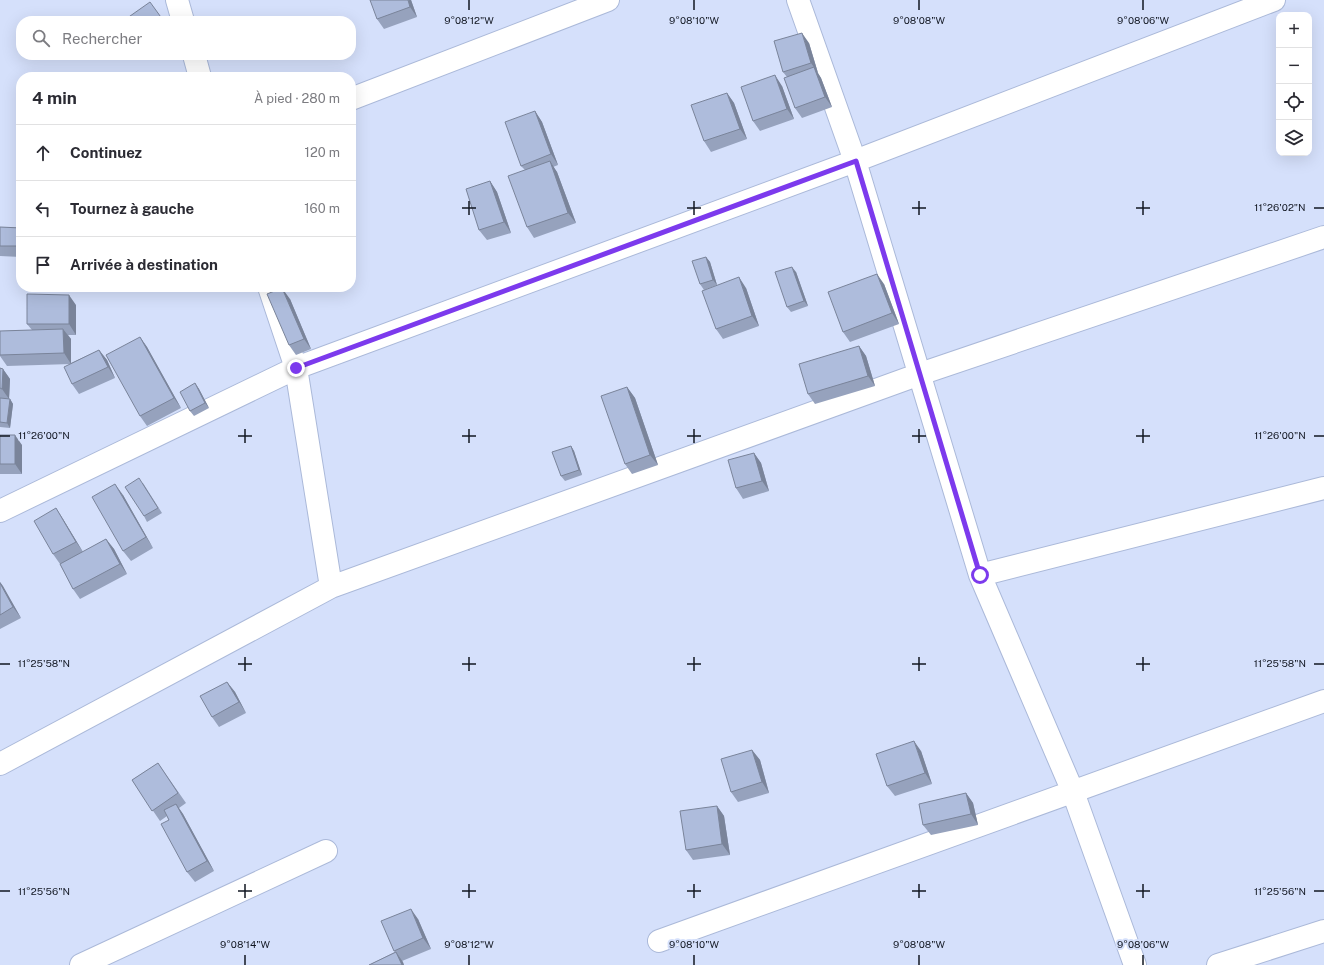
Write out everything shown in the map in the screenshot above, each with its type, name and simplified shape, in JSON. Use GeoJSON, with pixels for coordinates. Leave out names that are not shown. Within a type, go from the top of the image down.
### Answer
{"type":"FeatureCollection","features":[{"type":"Feature","properties":{"kind":"street"},"geometry":{"type":"LineString","coordinates":[[177,0],[182,16]]}},
{"type":"Feature","properties":{"kind":"street"},"geometry":{"type":"LineString","coordinates":[[356,97],[608,0]]}},
{"type":"Feature","properties":{"kind":"street"},"geometry":{"type":"LineString","coordinates":[[798,0],[856,161],[980,575],[1073,792],[1135,965]]}},
{"type":"Feature","properties":{"kind":"street"},"geometry":{"type":"LineString","coordinates":[[0,511],[296,368],[856,161],[1274,0]]}},
{"type":"Feature","properties":{"kind":"street"},"geometry":{"type":"LineString","coordinates":[[195,60],[199,72]]}},
{"type":"Feature","properties":{"kind":"street"},"geometry":{"type":"LineString","coordinates":[[0,764],[331,587],[920,374],[1324,237]]}},
{"type":"Feature","properties":{"kind":"street"},"geometry":{"type":"LineString","coordinates":[[271,292],[296,368],[331,587]]}},
{"type":"Feature","properties":{"kind":"street"},"geometry":{"type":"LineString","coordinates":[[980,575],[1324,488]]}},
{"type":"Feature","properties":{"kind":"street"},"geometry":{"type":"LineString","coordinates":[[659,941],[1324,701]]}},
{"type":"Feature","properties":{"kind":"street"},"geometry":{"type":"LineString","coordinates":[[80,965],[326,851]]}},
{"type":"Feature","properties":{"kind":"street"},"geometry":{"type":"LineString","coordinates":[[1218,965],[1324,931]]}},
{"type":"Feature","properties":{"kind":"building"},"geometry":{"type":"Polygon","coordinates":[[[370,0],[408,0],[410,7],[377,19],[370,0]]]}},
{"type":"Feature","properties":{"kind":"building"},"geometry":{"type":"Polygon","coordinates":[[[150,2],[160,16],[130,16],[150,2]]]}},
{"type":"Feature","properties":{"kind":"building"},"geometry":{"type":"Polygon","coordinates":[[[802,33],[811,63],[783,72],[774,41],[802,33]]]}},
{"type":"Feature","properties":{"kind":"building"},"geometry":{"type":"Polygon","coordinates":[[[814,67],[825,97],[795,108],[784,78],[814,67]]]}},
{"type":"Feature","properties":{"kind":"building"},"geometry":{"type":"Polygon","coordinates":[[[775,75],[787,109],[753,121],[741,87],[775,75]]]}},
{"type":"Feature","properties":{"kind":"building"},"geometry":{"type":"Polygon","coordinates":[[[727,93],[740,129],[704,141],[691,105],[727,93]]]}},
{"type":"Feature","properties":{"kind":"building"},"geometry":{"type":"Polygon","coordinates":[[[535,111],[551,154],[521,166],[505,122],[535,111]]]}},
{"type":"Feature","properties":{"kind":"building"},"geometry":{"type":"Polygon","coordinates":[[[550,161],[568,213],[527,227],[508,176],[550,161]]]}},
{"type":"Feature","properties":{"kind":"building"},"geometry":{"type":"Polygon","coordinates":[[[490,181],[504,222],[479,230],[466,189],[490,181]]]}},
{"type":"Feature","properties":{"kind":"building"},"geometry":{"type":"Polygon","coordinates":[[[0,227],[16,228],[16,246],[0,246],[0,227]]]}},
{"type":"Feature","properties":{"kind":"building"},"geometry":{"type":"Polygon","coordinates":[[[706,257],[713,280],[700,284],[692,261],[706,257]]]}},
{"type":"Feature","properties":{"kind":"building"},"geometry":{"type":"Polygon","coordinates":[[[792,267],[804,301],[787,307],[775,272],[792,267]]]}},
{"type":"Feature","properties":{"kind":"building"},"geometry":{"type":"Polygon","coordinates":[[[877,274],[892,313],[843,332],[828,292],[877,274]]]}},
{"type":"Feature","properties":{"kind":"building"},"geometry":{"type":"Polygon","coordinates":[[[739,277],[752,316],[716,329],[702,291],[739,277]]]}},
{"type":"Feature","properties":{"kind":"building"},"geometry":{"type":"Polygon","coordinates":[[[272,292],[284,292],[304,339],[289,345],[267,294],[272,292]]]}},
{"type":"Feature","properties":{"kind":"building"},"geometry":{"type":"Polygon","coordinates":[[[27,294],[69,295],[69,324],[27,324],[27,294]]]}},
{"type":"Feature","properties":{"kind":"building"},"geometry":{"type":"Polygon","coordinates":[[[63,329],[64,353],[0,355],[0,331],[63,329]]]}},
{"type":"Feature","properties":{"kind":"building"},"geometry":{"type":"Polygon","coordinates":[[[140,337],[174,398],[140,416],[106,355],[140,337]]]}},
{"type":"Feature","properties":{"kind":"building"},"geometry":{"type":"Polygon","coordinates":[[[859,346],[868,376],[808,394],[799,364],[859,346]]]}},
{"type":"Feature","properties":{"kind":"building"},"geometry":{"type":"Polygon","coordinates":[[[99,350],[108,367],[72,384],[64,367],[99,350]]]}},
{"type":"Feature","properties":{"kind":"building"},"geometry":{"type":"Polygon","coordinates":[[[0,368],[3,369],[2,389],[0,388],[0,368]]]}},
{"type":"Feature","properties":{"kind":"building"},"geometry":{"type":"Polygon","coordinates":[[[195,383],[205,403],[190,411],[180,392],[195,383]]]}},
{"type":"Feature","properties":{"kind":"building"},"geometry":{"type":"Polygon","coordinates":[[[627,387],[650,455],[625,464],[601,396],[627,387]]]}},
{"type":"Feature","properties":{"kind":"building"},"geometry":{"type":"Polygon","coordinates":[[[0,398],[10,399],[7,423],[0,422],[0,398]]]}},
{"type":"Feature","properties":{"kind":"building"},"geometry":{"type":"Polygon","coordinates":[[[0,435],[15,435],[15,464],[0,464],[0,435]]]}},
{"type":"Feature","properties":{"kind":"building"},"geometry":{"type":"Polygon","coordinates":[[[571,446],[579,470],[561,476],[552,452],[571,446]]]}},
{"type":"Feature","properties":{"kind":"building"},"geometry":{"type":"Polygon","coordinates":[[[754,453],[762,481],[736,488],[728,460],[754,453]]]}},
{"type":"Feature","properties":{"kind":"building"},"geometry":{"type":"Polygon","coordinates":[[[139,478],[158,508],[144,516],[125,487],[139,478]]]}},
{"type":"Feature","properties":{"kind":"building"},"geometry":{"type":"Polygon","coordinates":[[[115,484],[146,537],[123,551],[92,497],[115,484]]]}},
{"type":"Feature","properties":{"kind":"building"},"geometry":{"type":"Polygon","coordinates":[[[56,508],[76,542],[53,554],[34,521],[56,508]]]}},
{"type":"Feature","properties":{"kind":"building"},"geometry":{"type":"Polygon","coordinates":[[[106,539],[120,564],[73,589],[60,564],[106,539]]]}},
{"type":"Feature","properties":{"kind":"building"},"geometry":{"type":"Polygon","coordinates":[[[0,583],[13,607],[0,615],[0,583]]]}},
{"type":"Feature","properties":{"kind":"building"},"geometry":{"type":"Polygon","coordinates":[[[227,682],[239,702],[212,717],[200,696],[227,682]]]}},
{"type":"Feature","properties":{"kind":"building"},"geometry":{"type":"Polygon","coordinates":[[[914,741],[925,773],[887,786],[876,754],[914,741]]]}},
{"type":"Feature","properties":{"kind":"building"},"geometry":{"type":"Polygon","coordinates":[[[752,750],[762,782],[731,792],[721,759],[752,750]]]}},
{"type":"Feature","properties":{"kind":"building"},"geometry":{"type":"Polygon","coordinates":[[[158,763],[178,793],[152,811],[132,780],[158,763]]]}},
{"type":"Feature","properties":{"kind":"building"},"geometry":{"type":"Polygon","coordinates":[[[966,793],[971,814],[923,825],[919,804],[966,793]]]}},
{"type":"Feature","properties":{"kind":"building"},"geometry":{"type":"Polygon","coordinates":[[[176,804],[207,861],[187,872],[161,824],[169,820],[164,810],[176,804]]]}},
{"type":"Feature","properties":{"kind":"building"},"geometry":{"type":"Polygon","coordinates":[[[717,806],[722,844],[686,850],[680,811],[717,806]]]}},
{"type":"Feature","properties":{"kind":"building"},"geometry":{"type":"Polygon","coordinates":[[[411,909],[423,938],[394,951],[381,921],[411,909]]]}},
{"type":"Feature","properties":{"kind":"building"},"geometry":{"type":"Polygon","coordinates":[[[396,952],[402,965],[369,965],[396,952]]]}},
{"type":"Feature","properties":{"kind":"route"},"geometry":{"type":"LineString","coordinates":[[296,368],[856,161],[980,575]]}}]}
